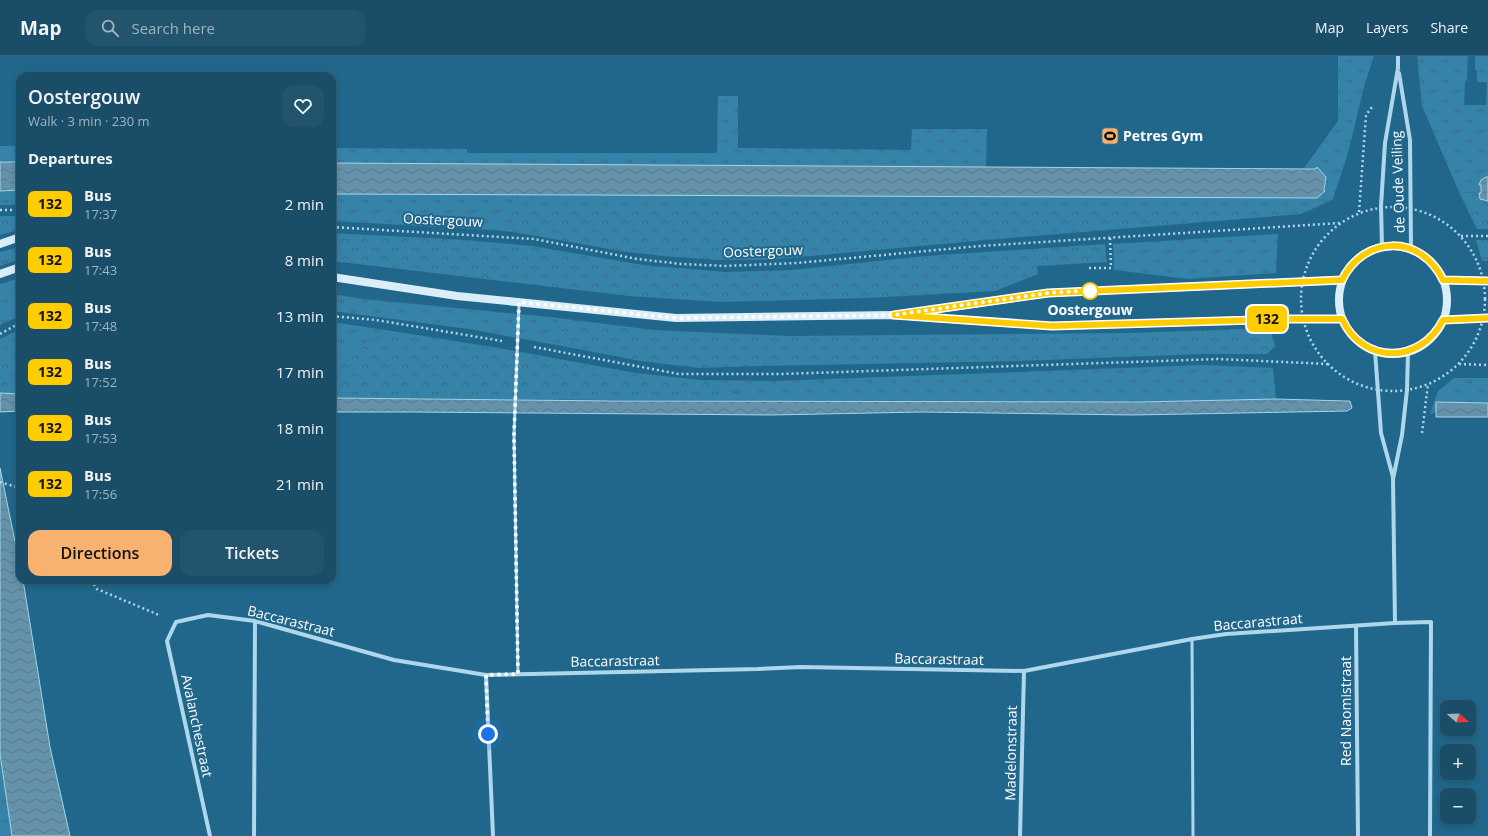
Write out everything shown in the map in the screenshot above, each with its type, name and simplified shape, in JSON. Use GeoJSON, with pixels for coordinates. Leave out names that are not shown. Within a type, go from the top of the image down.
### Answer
{"type":"FeatureCollection","features":[{"type":"Feature","properties":{"kind":"main road"},"geometry":{"type":"LineString","coordinates":[[0,244],[16,238]]}},
{"type":"Feature","properties":{"kind":"main road"},"geometry":{"type":"LineString","coordinates":[[1396,245],[1411,248],[1424,255],[1436,266],[1443,280],[1447,300],[1443,320],[1436,332],[1427,342],[1408,352],[1392,354],[1376,351],[1362,344],[1356,339],[1346,327],[1342,319],[1339,300],[1342,280],[1350,267],[1361,256],[1375,248],[1396,245]]}},
{"type":"Feature","properties":{"kind":"main road"},"geometry":{"type":"LineString","coordinates":[[0,274],[16,268]]}},
{"type":"Feature","properties":{"kind":"main road"},"geometry":{"type":"LineString","coordinates":[[336,278],[457,296],[676,318],[894,315],[1052,326],[1303,318],[1342,319]]}},
{"type":"Feature","properties":{"kind":"main road"},"geometry":{"type":"LineString","coordinates":[[894,315],[1048,293],[1342,280]]}},
{"type":"Feature","properties":{"kind":"main road"},"geometry":{"type":"LineString","coordinates":[[1443,280],[1486,281]]}},
{"type":"Feature","properties":{"kind":"main road"},"geometry":{"type":"LineString","coordinates":[[1443,320],[1486,318]]}},
{"type":"Feature","properties":{"kind":"street","name":"de Oude Veiling"},"geometry":{"type":"LineString","coordinates":[[1398,56],[1398,68],[1410,140],[1411,248]]}},
{"type":"Feature","properties":{"kind":"street","name":"de Oude Veiling"},"geometry":{"type":"LineString","coordinates":[[1382,247],[1385,143],[1398,68]]}},
{"type":"Feature","properties":{"kind":"street"},"geometry":{"type":"LineString","coordinates":[[1376,351],[1381,433],[1393,479]]}},
{"type":"Feature","properties":{"kind":"street"},"geometry":{"type":"LineString","coordinates":[[1395,623],[1393,479],[1402,435],[1407,390],[1408,352]]}},
{"type":"Feature","properties":{"kind":"street","name":"Baccarastraat"},"geometry":{"type":"LineString","coordinates":[[176,622],[208,615],[255,621],[394,660],[486,675],[801,667],[1024,671],[1192,639],[1226,634],[1356,626]]}},
{"type":"Feature","properties":{"kind":"street"},"geometry":{"type":"LineString","coordinates":[[254,836],[255,621]]}},
{"type":"Feature","properties":{"kind":"street","name":"Avalanchestraat"},"geometry":{"type":"LineString","coordinates":[[176,622],[167,641],[210,836]]}},
{"type":"Feature","properties":{"kind":"street"},"geometry":{"type":"LineString","coordinates":[[1356,626],[1431,622],[1430,836]]}},
{"type":"Feature","properties":{"kind":"street","name":"Red Naomistraat"},"geometry":{"type":"LineString","coordinates":[[1356,626],[1358,836]]}},
{"type":"Feature","properties":{"kind":"street","name":"Madelonstraat"},"geometry":{"type":"LineString","coordinates":[[1020,836],[1024,671]]}},
{"type":"Feature","properties":{"kind":"street"},"geometry":{"type":"LineString","coordinates":[[486,675],[493,836]]}},
{"type":"Feature","properties":{"kind":"lane"},"geometry":{"type":"LineString","coordinates":[[518,674],[514,435],[519,302]]}},
{"type":"Feature","properties":{"kind":"lane"},"geometry":{"type":"LineString","coordinates":[[1192,639],[1193,836]]}},
{"type":"Feature","properties":{"kind":"path"},"geometry":{"type":"LineString","coordinates":[[1382,206],[1410,207],[1427,212],[1451,226],[1471,249],[1486,281],[1486,318],[1470,351],[1458,364],[1435,381],[1407,390],[1390,392],[1360,386],[1341,376],[1328,364],[1312,343],[1303,318],[1300,301],[1302,282],[1307,265],[1315,249],[1326,235],[1340,223],[1359,212],[1382,206]]}},
{"type":"Feature","properties":{"kind":"path"},"geometry":{"type":"LineString","coordinates":[[0,210],[16,210]]}},
{"type":"Feature","properties":{"kind":"path","name":"Oostergouw"},"geometry":{"type":"LineString","coordinates":[[336,228],[534,239],[636,259],[682,264],[725,266],[797,263],[973,247],[1340,223]]}},
{"type":"Feature","properties":{"kind":"path"},"geometry":{"type":"LineString","coordinates":[[1461,236],[1488,236]]}},
{"type":"Feature","properties":{"kind":"path"},"geometry":{"type":"LineString","coordinates":[[1089,268],[1111,268],[1110,238]]}},
{"type":"Feature","properties":{"kind":"path"},"geometry":{"type":"LineString","coordinates":[[336,316],[376,320],[507,342]]}},
{"type":"Feature","properties":{"kind":"path"},"geometry":{"type":"LineString","coordinates":[[0,334],[16,325]]}},
{"type":"Feature","properties":{"kind":"path"},"geometry":{"type":"LineString","coordinates":[[530,346],[678,374],[790,374],[1218,359],[1328,364]]}},
{"type":"Feature","properties":{"kind":"path"},"geometry":{"type":"LineString","coordinates":[[1458,364],[1488,365]]}},
{"type":"Feature","properties":{"kind":"path"},"geometry":{"type":"LineString","coordinates":[[0,482],[16,487]]}},
{"type":"Feature","properties":{"kind":"path"},"geometry":{"type":"LineString","coordinates":[[94,584],[97,589],[176,622]]}},
{"type":"Feature","properties":{"kind":"green space"},"geometry":{"type":"Polygon","coordinates":[[[1338,56],[1374,56],[1365,83],[1348,153],[1333,199],[1321,205],[1317,198],[1325,191],[1325,183],[1316,169],[1304,168],[1338,121],[1338,56]]]}},
{"type":"Feature","properties":{"kind":"green space"},"geometry":{"type":"Polygon","coordinates":[[[1417,56],[1468,56],[1464,105],[1486,105],[1487,82],[1477,82],[1475,56],[1488,56],[1488,177],[1481,180],[1479,184],[1481,185],[1481,193],[1459,192],[1422,106],[1417,56]]]}},
{"type":"Feature","properties":{"kind":"green space"},"geometry":{"type":"Polygon","coordinates":[[[718,96],[738,96],[738,148],[911,150],[912,129],[987,129],[986,167],[336,163],[336,148],[467,149],[467,153],[717,153],[718,96]]]}},
{"type":"Feature","properties":{"kind":"green space"},"geometry":{"type":"Polygon","coordinates":[[[0,146],[16,146],[16,162],[0,162],[0,146]]]}},
{"type":"Feature","properties":{"kind":"green space"},"geometry":{"type":"Polygon","coordinates":[[[16,190],[16,205],[0,205],[0,191],[16,190]]]}},
{"type":"Feature","properties":{"kind":"green space"},"geometry":{"type":"Polygon","coordinates":[[[1459,192],[1479,193],[1481,199],[1488,201],[1488,229],[1477,229],[1459,192]]]}},
{"type":"Feature","properties":{"kind":"green space"},"geometry":{"type":"Polygon","coordinates":[[[336,194],[512,195],[512,232],[336,221],[336,194]]]}},
{"type":"Feature","properties":{"kind":"green space"},"geometry":{"type":"Polygon","coordinates":[[[512,195],[1299,197],[1317,198],[1321,205],[1301,214],[767,260],[717,260],[620,251],[512,232],[512,195]]]}},
{"type":"Feature","properties":{"kind":"green space"},"geometry":{"type":"Polygon","coordinates":[[[0,216],[16,216],[16,231],[0,235],[0,216]]]}},
{"type":"Feature","properties":{"kind":"green space"},"geometry":{"type":"Polygon","coordinates":[[[336,233],[465,240],[532,246],[643,265],[726,272],[792,270],[926,256],[1105,244],[1107,262],[1037,266],[1038,274],[995,291],[867,298],[722,302],[629,296],[336,261],[336,233]]]}},
{"type":"Feature","properties":{"kind":"green space"},"geometry":{"type":"Polygon","coordinates":[[[1278,234],[1276,273],[1188,279],[1114,270],[1113,244],[1278,234]]]}},
{"type":"Feature","properties":{"kind":"green space"},"geometry":{"type":"Polygon","coordinates":[[[1476,240],[1488,240],[1488,261],[1482,261],[1476,240]]]}},
{"type":"Feature","properties":{"kind":"green space"},"geometry":{"type":"Polygon","coordinates":[[[16,248],[16,260],[0,266],[0,252],[16,248]]]}},
{"type":"Feature","properties":{"kind":"green space"},"geometry":{"type":"Polygon","coordinates":[[[16,279],[16,318],[0,325],[0,284],[16,279]]]}},
{"type":"Feature","properties":{"kind":"green space"},"geometry":{"type":"Polygon","coordinates":[[[336,295],[363,299],[550,317],[578,349],[469,329],[336,312],[336,295]]]}},
{"type":"Feature","properties":{"kind":"green space"},"geometry":{"type":"Polygon","coordinates":[[[550,317],[654,330],[789,336],[1128,333],[1270,328],[1275,346],[1267,354],[1203,354],[1019,361],[699,368],[640,361],[578,349],[550,317]]]}},
{"type":"Feature","properties":{"kind":"green space"},"geometry":{"type":"Polygon","coordinates":[[[336,323],[392,331],[336,355],[336,323]]]}},
{"type":"Feature","properties":{"kind":"green space"},"geometry":{"type":"Polygon","coordinates":[[[16,331],[16,394],[0,393],[0,339],[16,331]]]}},
{"type":"Feature","properties":{"kind":"green space"},"geometry":{"type":"Polygon","coordinates":[[[392,331],[493,347],[636,373],[701,380],[760,401],[336,398],[336,355],[392,331]]]}},
{"type":"Feature","properties":{"kind":"green space"},"geometry":{"type":"Polygon","coordinates":[[[1204,365],[1273,368],[1276,399],[1140,402],[760,401],[701,380],[774,381],[1204,365]]]}},
{"type":"Feature","properties":{"kind":"green space"},"geometry":{"type":"Polygon","coordinates":[[[1454,378],[1488,378],[1488,403],[1436,402],[1436,413],[1430,414],[1438,391],[1454,378]]]}},
{"type":"Feature","properties":{"kind":"green space"},"geometry":{"type":"Polygon","coordinates":[[[0,757],[12,836],[0,836],[0,757]]]}},
{"type":"Feature","properties":{"kind":"water"},"geometry":{"type":"Polygon","coordinates":[[[0,162],[16,162],[16,190],[0,191],[0,162]]]}},
{"type":"Feature","properties":{"kind":"water"},"geometry":{"type":"Polygon","coordinates":[[[336,163],[1316,169],[1317,167],[1326,177],[1325,191],[1317,198],[336,194],[336,163]]]}},
{"type":"Feature","properties":{"kind":"water"},"geometry":{"type":"Polygon","coordinates":[[[1488,177],[1488,201],[1480,199],[1479,193],[1481,193],[1481,185],[1479,185],[1481,180],[1488,177]]]}},
{"type":"Feature","properties":{"kind":"water"},"geometry":{"type":"Polygon","coordinates":[[[0,393],[16,394],[16,411],[0,412],[0,393]]]}},
{"type":"Feature","properties":{"kind":"water"},"geometry":{"type":"Polygon","coordinates":[[[336,398],[614,401],[1140,402],[1276,399],[1350,401],[1352,408],[1347,411],[1133,415],[922,412],[771,415],[336,412],[336,398]]]}},
{"type":"Feature","properties":{"kind":"water"},"geometry":{"type":"Polygon","coordinates":[[[1436,402],[1488,403],[1488,417],[1436,417],[1436,402]]]}},
{"type":"Feature","properties":{"kind":"water"},"geometry":{"type":"Polygon","coordinates":[[[0,468],[16,546],[16,584],[24,584],[50,747],[70,836],[12,836],[0,754],[0,468]]]}},
{"type":"Feature","properties":{"kind":"bus line","name":"132"},"geometry":{"type":"LineString","coordinates":[[1488,281],[1443,280],[1436,266],[1424,255],[1411,248],[1396,245],[1375,248],[1361,256],[1350,267],[1342,280],[1048,293],[894,315],[1052,326],[1303,318],[1342,319],[1350,333],[1362,344],[1376,351],[1392,354],[1408,352],[1427,342],[1436,332],[1443,320],[1488,318]]}},
{"type":"Feature","properties":{"kind":"place","name":"Petres Gym"},"geometry":{"type":"Point","coordinates":[1110,136]}},
{"type":"Feature","properties":{"kind":"place","name":"Oostergouw"},"geometry":{"type":"Point","coordinates":[1090,291]}},
{"type":"Feature","properties":{"kind":"route"},"geometry":{"type":"LineString","coordinates":[[488,734],[486,675],[518,674],[514,435],[519,302],[676,318],[894,315],[1048,293],[1096,290],[1090,291]]}}]}
